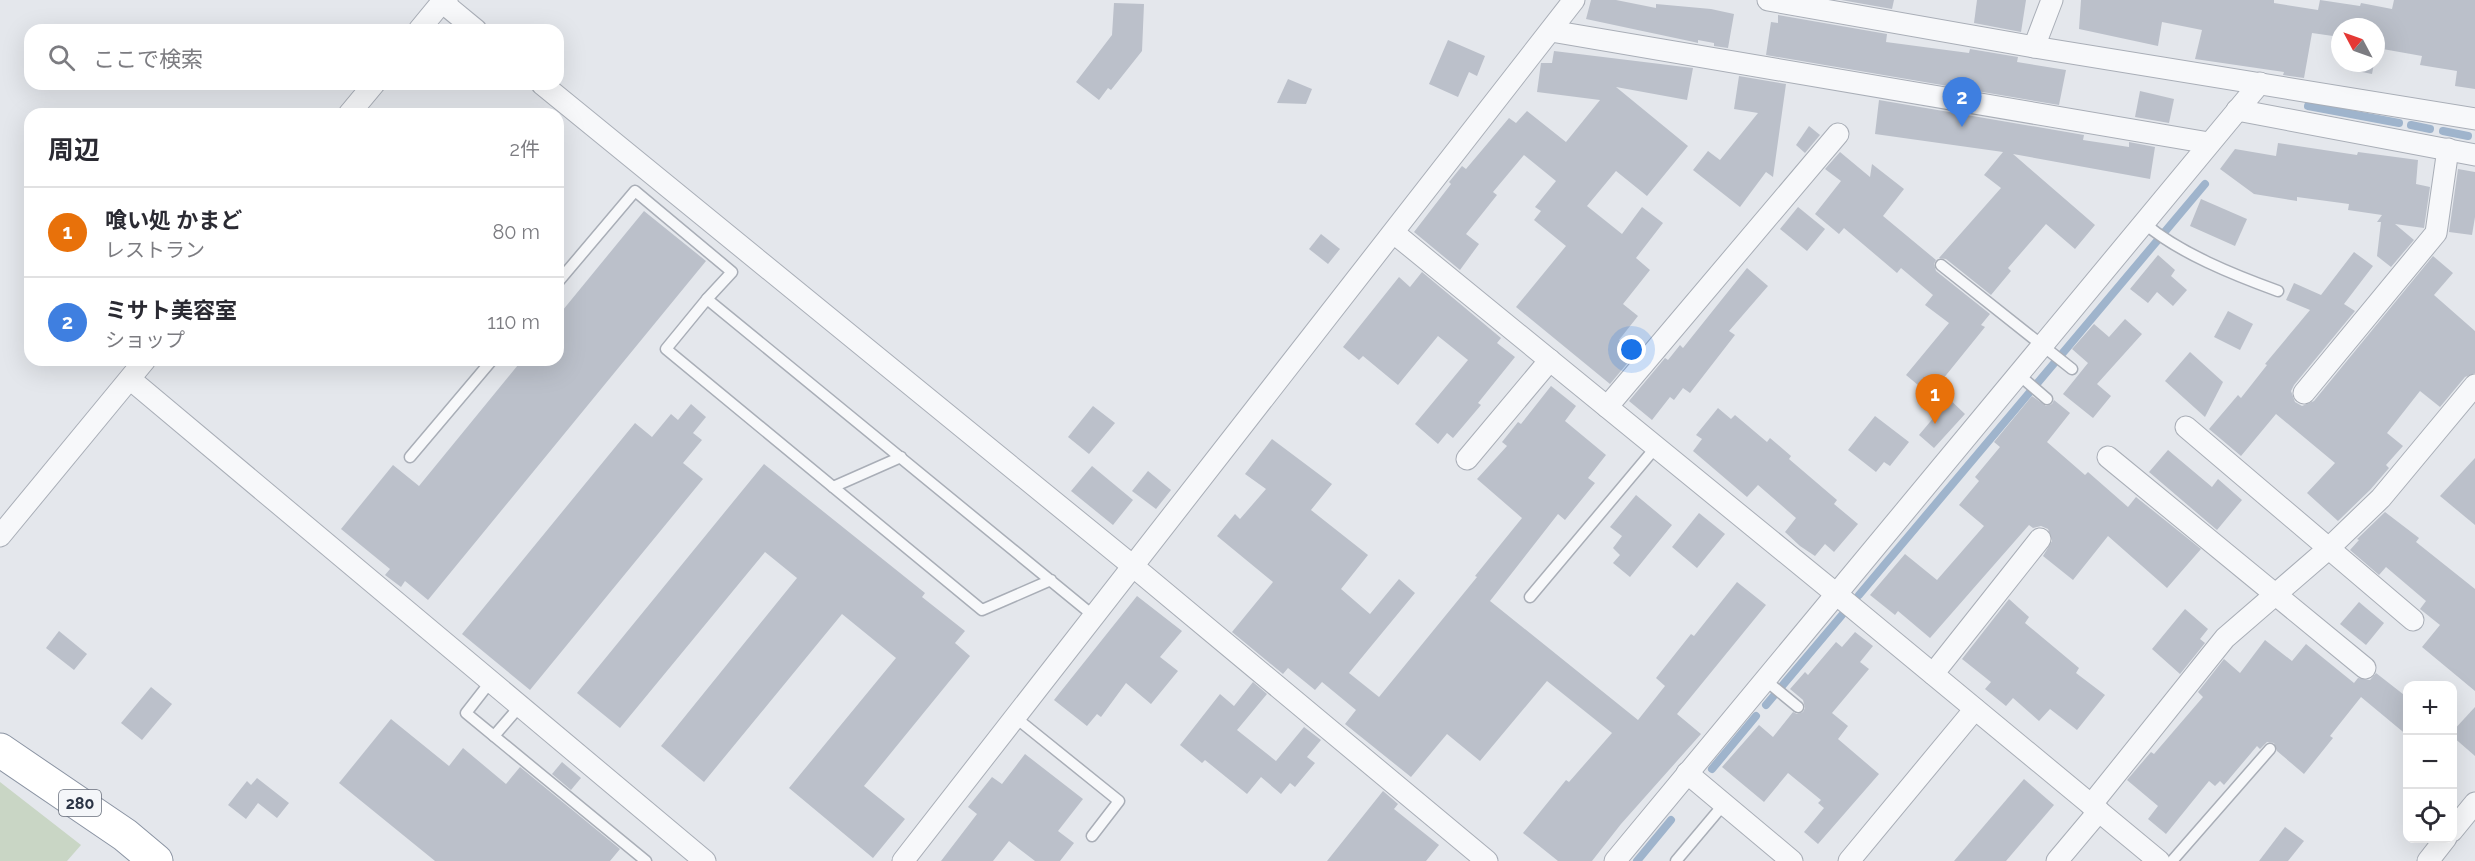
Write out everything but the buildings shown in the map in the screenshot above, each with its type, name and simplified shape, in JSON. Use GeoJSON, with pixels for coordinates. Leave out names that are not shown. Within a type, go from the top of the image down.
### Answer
{"type":"FeatureCollection","features":[{"type":"Feature","properties":{"kind":"highway","name":"280"},"geometry":{"type":"LineString","coordinates":[[0,750],[125,835],[156,861]]}},
{"type":"Feature","properties":{"kind":"street"},"geometry":{"type":"LineString","coordinates":[[903,861],[1574,0]]}},
{"type":"Feature","properties":{"kind":"street"},"geometry":{"type":"LineString","coordinates":[[1768,0],[2034,47],[2475,119]]}},
{"type":"Feature","properties":{"kind":"street"},"geometry":{"type":"LineString","coordinates":[[2034,47],[2052,0]]}},
{"type":"Feature","properties":{"kind":"street"},"geometry":{"type":"LineString","coordinates":[[424,24],[445,1],[470,24]]}},
{"type":"Feature","properties":{"kind":"street"},"geometry":{"type":"LineString","coordinates":[[1551,31],[2210,143]]}},
{"type":"Feature","properties":{"kind":"street"},"geometry":{"type":"LineString","coordinates":[[1615,861],[1687,773],[1774,688],[1835,593],[2047,350],[2149,227],[2210,143],[2260,83]]}},
{"type":"Feature","properties":{"kind":"street"},"geometry":{"type":"LineString","coordinates":[[354,108],[369,90]]}},
{"type":"Feature","properties":{"kind":"street"},"geometry":{"type":"LineString","coordinates":[[549,90],[1134,567],[1487,861]]}},
{"type":"Feature","properties":{"kind":"street"},"geometry":{"type":"LineString","coordinates":[[2237,110],[2475,155]]}},
{"type":"Feature","properties":{"kind":"street"},"geometry":{"type":"LineString","coordinates":[[1607,406],[1838,134]]}},
{"type":"Feature","properties":{"kind":"street"},"geometry":{"type":"LineString","coordinates":[[2304,393],[2436,233],[2448,149]]}},
{"type":"Feature","properties":{"kind":"street"},"geometry":{"type":"LineString","coordinates":[[1394,233],[2159,861]]}},
{"type":"Feature","properties":{"kind":"street"},"geometry":{"type":"LineString","coordinates":[[1467,459],[1550,360]]}},
{"type":"Feature","properties":{"kind":"street"},"geometry":{"type":"LineString","coordinates":[[0,536],[140,366]]}},
{"type":"Feature","properties":{"kind":"street"},"geometry":{"type":"LineString","coordinates":[[130,379],[705,861]]}},
{"type":"Feature","properties":{"kind":"street"},"geometry":{"type":"LineString","coordinates":[[2057,861],[2225,638],[2328,549],[2381,498],[2475,386]]}},
{"type":"Feature","properties":{"kind":"street"},"geometry":{"type":"LineString","coordinates":[[2186,427],[2413,620]]}},
{"type":"Feature","properties":{"kind":"street"},"geometry":{"type":"LineString","coordinates":[[2108,457],[2366,668]]}},
{"type":"Feature","properties":{"kind":"street"},"geometry":{"type":"LineString","coordinates":[[1933,674],[2040,539]]}},
{"type":"Feature","properties":{"kind":"street"},"geometry":{"type":"LineString","coordinates":[[1849,861],[1975,709]]}},
{"type":"Feature","properties":{"kind":"street"},"geometry":{"type":"LineString","coordinates":[[1687,773],[1792,861]]}},
{"type":"Feature","properties":{"kind":"street"},"geometry":{"type":"LineString","coordinates":[[2457,825],[2475,803]]}},
{"type":"Feature","properties":{"kind":"street"},"geometry":{"type":"LineString","coordinates":[[2427,861],[2442,843]]}},
{"type":"Feature","properties":{"kind":"lane"},"geometry":{"type":"LineString","coordinates":[[564,275],[635,191],[732,272],[707,298],[666,349],[982,610],[1051,580]]}},
{"type":"Feature","properties":{"kind":"lane"},"geometry":{"type":"LineString","coordinates":[[2149,227],[2166,240],[2243,278],[2278,291]]}},
{"type":"Feature","properties":{"kind":"lane"},"geometry":{"type":"LineString","coordinates":[[1941,265],[2072,369]]}},
{"type":"Feature","properties":{"kind":"lane"},"geometry":{"type":"LineString","coordinates":[[707,298],[1095,617]]}},
{"type":"Feature","properties":{"kind":"lane"},"geometry":{"type":"LineString","coordinates":[[410,457],[487,366]]}},
{"type":"Feature","properties":{"kind":"lane"},"geometry":{"type":"LineString","coordinates":[[2023,378],[2046,399]]}},
{"type":"Feature","properties":{"kind":"lane"},"geometry":{"type":"LineString","coordinates":[[1530,597],[1656,447]]}},
{"type":"Feature","properties":{"kind":"lane"},"geometry":{"type":"LineString","coordinates":[[833,487],[901,457]]}},
{"type":"Feature","properties":{"kind":"lane"},"geometry":{"type":"LineString","coordinates":[[490,681],[466,713],[646,861]]}},
{"type":"Feature","properties":{"kind":"lane"},"geometry":{"type":"LineString","coordinates":[[1774,688],[1798,707]]}},
{"type":"Feature","properties":{"kind":"lane"},"geometry":{"type":"LineString","coordinates":[[495,736],[520,706]]}},
{"type":"Feature","properties":{"kind":"lane"},"geometry":{"type":"LineString","coordinates":[[1016,718],[1119,801],[1092,836]]}},
{"type":"Feature","properties":{"kind":"lane"},"geometry":{"type":"LineString","coordinates":[[2172,861],[2270,749]]}},
{"type":"Feature","properties":{"kind":"lane"},"geometry":{"type":"LineString","coordinates":[[1676,861],[1724,804]]}},
{"type":"Feature","properties":{"kind":"green space"},"geometry":{"type":"Polygon","coordinates":[[[0,782],[81,845],[67,861],[0,861],[0,782]]]}},
{"type":"Feature","properties":{"kind":"waterway"},"geometry":{"type":"LineString","coordinates":[[2308,106],[2399,123]]}},
{"type":"Feature","properties":{"kind":"waterway"},"geometry":{"type":"LineString","coordinates":[[2411,125],[2430,129]]}},
{"type":"Feature","properties":{"kind":"waterway"},"geometry":{"type":"LineString","coordinates":[[2443,131],[2468,136]]}},
{"type":"Feature","properties":{"kind":"waterway"},"geometry":{"type":"LineString","coordinates":[[1859,595],[2205,184]]}},
{"type":"Feature","properties":{"kind":"waterway"},"geometry":{"type":"LineString","coordinates":[[1766,705],[1842,615]]}},
{"type":"Feature","properties":{"kind":"waterway"},"geometry":{"type":"LineString","coordinates":[[1712,769],[1756,716]]}},
{"type":"Feature","properties":{"kind":"waterway"},"geometry":{"type":"LineString","coordinates":[[1637,861],[1671,820]]}},
{"type":"Feature","properties":{"kind":"place","name":"ミサト美容室"},"geometry":{"type":"Point","coordinates":[1962,127]}},
{"type":"Feature","properties":{"kind":"place","name":"喰い処 かまど"},"geometry":{"type":"Point","coordinates":[1935,424]}}]}
